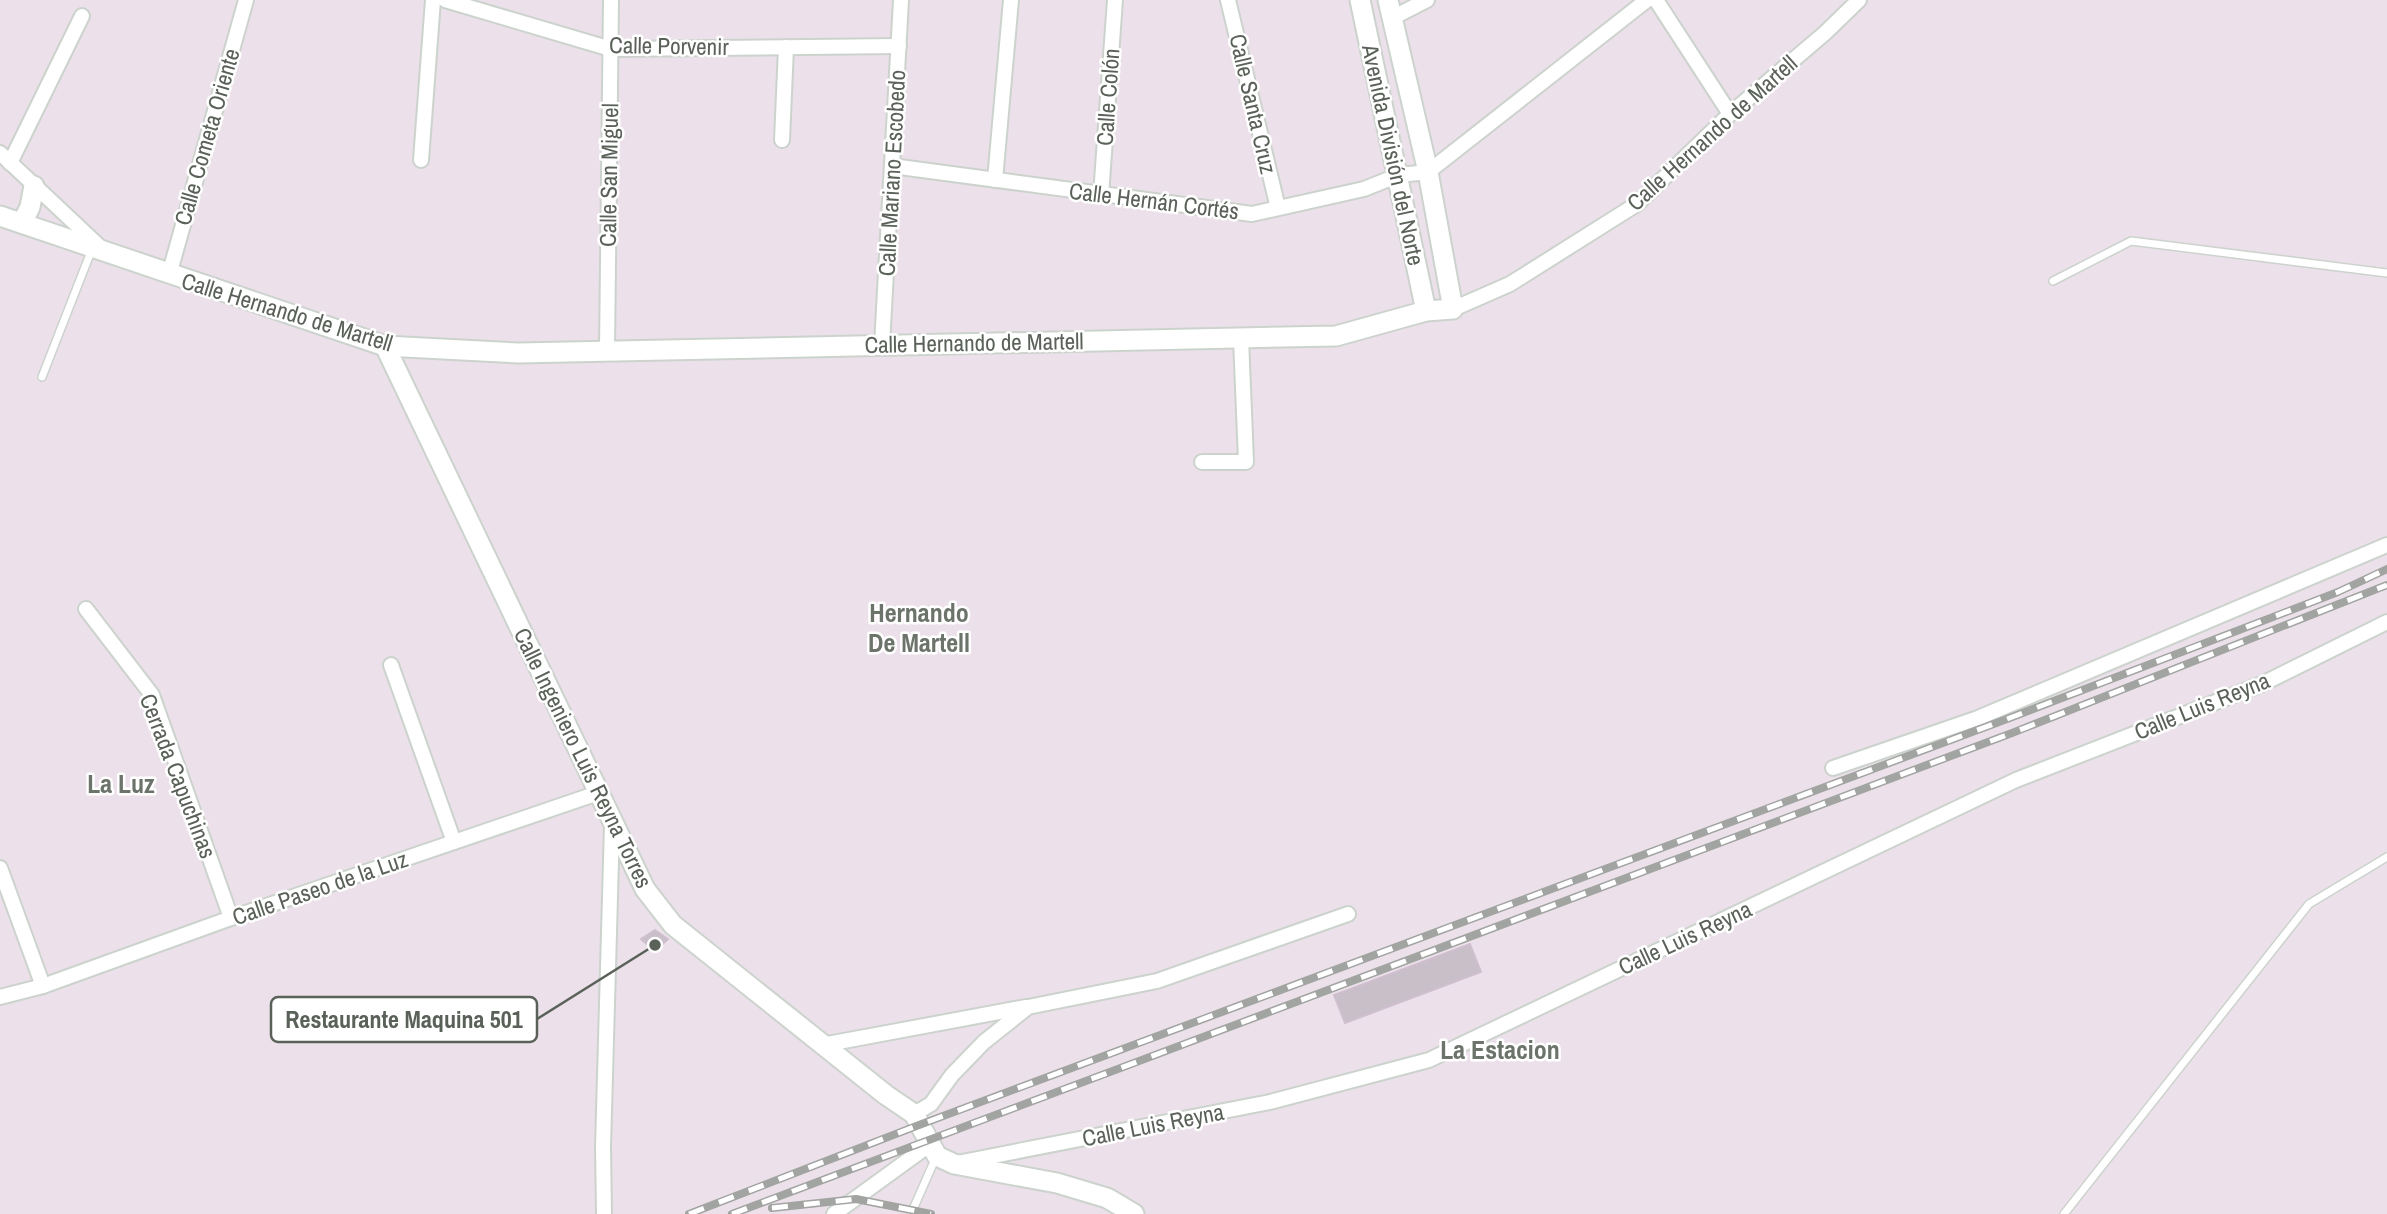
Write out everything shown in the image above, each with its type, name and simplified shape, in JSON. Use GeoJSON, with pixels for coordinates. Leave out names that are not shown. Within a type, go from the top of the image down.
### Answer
{"type":"FeatureCollection","features":[{"type":"Feature","properties":{"kind":"street","name":"Calle Cometa Oriente"},"geometry":{"type":"LineString","coordinates":[[169,275],[246,0]]}},
{"type":"Feature","properties":{"kind":"street"},"geometry":{"type":"LineString","coordinates":[[421,160],[433,0]]}},
{"type":"Feature","properties":{"kind":"street","name":"Calle Porvenir"},"geometry":{"type":"LineString","coordinates":[[445,0],[611,49],[898,46]]}},
{"type":"Feature","properties":{"kind":"street","name":"Calle San Miguel"},"geometry":{"type":"LineString","coordinates":[[607,351],[611,0]]}},
{"type":"Feature","properties":{"kind":"street","name":"Calle Mariano Escobedo"},"geometry":{"type":"LineString","coordinates":[[882,345],[901,0]]}},
{"type":"Feature","properties":{"kind":"street"},"geometry":{"type":"LineString","coordinates":[[995,180],[1011,0]]}},
{"type":"Feature","properties":{"kind":"street","name":"Calle Colón"},"geometry":{"type":"LineString","coordinates":[[1101,195],[1115,0]]}},
{"type":"Feature","properties":{"kind":"street","name":"Calle Santa Cruz"},"geometry":{"type":"LineString","coordinates":[[1228,0],[1278,208]]}},
{"type":"Feature","properties":{"kind":"street","name":"Avenida División del Norte"},"geometry":{"type":"LineString","coordinates":[[1360,0],[1426,311]]}},
{"type":"Feature","properties":{"kind":"street"},"geometry":{"type":"LineString","coordinates":[[1390,9],[1427,0]]}},
{"type":"Feature","properties":{"kind":"street"},"geometry":{"type":"LineString","coordinates":[[1428,172],[1647,0]]}},
{"type":"Feature","properties":{"kind":"street"},"geometry":{"type":"LineString","coordinates":[[1656,0],[1730,114]]}},
{"type":"Feature","properties":{"kind":"street","name":"Calle Hernando de Martell"},"geometry":{"type":"LineString","coordinates":[[0,216],[385,346],[518,353],[1336,336],[1426,311],[1454,309],[1510,284],[1637,204],[1730,114],[1857,1]]}},
{"type":"Feature","properties":{"kind":"street","name":"Avenida División del Norte"},"geometry":{"type":"LineString","coordinates":[[1390,9],[1428,172],[1454,309]]}},
{"type":"Feature","properties":{"kind":"street"},"geometry":{"type":"LineString","coordinates":[[82,16],[5,158],[99,251]]}},
{"type":"Feature","properties":{"kind":"street"},"geometry":{"type":"LineString","coordinates":[[782,140],[786,47]]}},
{"type":"Feature","properties":{"kind":"street","name":"Calle Hernán Cortés"},"geometry":{"type":"LineString","coordinates":[[892,166],[1252,214],[1364,189],[1399,175],[1428,172]]}},
{"type":"Feature","properties":{"kind":"street"},"geometry":{"type":"LineString","coordinates":[[22,223],[30,207],[34,186]]}},
{"type":"Feature","properties":{"kind":"street"},"geometry":{"type":"LineString","coordinates":[[1202,462],[1246,462],[1241,338]]}},
{"type":"Feature","properties":{"kind":"street","name":"Calle Ingeniero Luis Reyna Torres"},"geometry":{"type":"LineString","coordinates":[[385,346],[612,825],[645,889],[673,925],[822,1045],[914,1114],[940,1155]]}},
{"type":"Feature","properties":{"kind":"street"},"geometry":{"type":"LineString","coordinates":[[1833,768],[1978,718],[2387,545]]}},
{"type":"Feature","properties":{"kind":"street","name":"Cerrada Capuchinas"},"geometry":{"type":"LineString","coordinates":[[86,609],[152,695],[231,918]]}},
{"type":"Feature","properties":{"kind":"street","name":"Calle Luis Reyna"},"geometry":{"type":"LineString","coordinates":[[834,1214],[940,1155],[1270,1102],[1429,1060],[2016,780],[2262,684],[2387,622]]}},
{"type":"Feature","properties":{"kind":"street"},"geometry":{"type":"LineString","coordinates":[[391,665],[454,842]]}},
{"type":"Feature","properties":{"kind":"street","name":"Calle Paseo de la Luz"},"geometry":{"type":"LineString","coordinates":[[0,997],[43,986],[231,918],[598,793]]}},
{"type":"Feature","properties":{"kind":"street"},"geometry":{"type":"LineString","coordinates":[[604,1214],[612,825]]}},
{"type":"Feature","properties":{"kind":"street"},"geometry":{"type":"LineString","coordinates":[[0,868],[43,986]]}},
{"type":"Feature","properties":{"kind":"street"},"geometry":{"type":"LineString","coordinates":[[822,1045],[1157,981],[1348,914]]}},
{"type":"Feature","properties":{"kind":"street"},"geometry":{"type":"LineString","coordinates":[[914,1114],[931,1104],[952,1075],[984,1042],[1028,1007]]}},
{"type":"Feature","properties":{"kind":"street"},"geometry":{"type":"LineString","coordinates":[[940,1155],[1107,1198],[1134,1214]]}},
{"type":"Feature","properties":{"kind":"lane"},"geometry":{"type":"LineString","coordinates":[[2053,281],[2131,241],[2387,273]]}},
{"type":"Feature","properties":{"kind":"lane"},"geometry":{"type":"LineString","coordinates":[[42,377],[99,251]]}},
{"type":"Feature","properties":{"kind":"lane"},"geometry":{"type":"LineString","coordinates":[[2064,1214],[2309,904],[2387,857]]}},
{"type":"Feature","properties":{"kind":"lane"},"geometry":{"type":"LineString","coordinates":[[911,1214],[940,1155]]}},
{"type":"Feature","properties":{"kind":"building"},"geometry":{"type":"Polygon","coordinates":[[[655,930],[668,939],[655,951],[641,939],[655,930]]]}},
{"type":"Feature","properties":{"kind":"building"},"geometry":{"type":"Polygon","coordinates":[[[1470,944],[1481,972],[1345,1023],[1334,995],[1470,944]]]}},
{"type":"Feature","properties":{"kind":"railway"},"geometry":{"type":"LineString","coordinates":[[689,1214],[919,1125],[2007,719],[2338,592],[2387,569]]}},
{"type":"Feature","properties":{"kind":"railway"},"geometry":{"type":"LineString","coordinates":[[732,1214],[2012,733],[2387,585]]}},
{"type":"Feature","properties":{"kind":"railway"},"geometry":{"type":"LineString","coordinates":[[772,1208],[856,1199],[931,1214]]}},
{"type":"Feature","properties":{"kind":"place","name":"Restaurante Maquina 501"},"geometry":{"type":"Point","coordinates":[655,945]}},
{"type":"Feature","properties":{"kind":"district","name":"Hernando De Martell"},"geometry":{"type":"Point","coordinates":[919,628]}},
{"type":"Feature","properties":{"kind":"district","name":"La Luz"},"geometry":{"type":"Point","coordinates":[121,784]}},
{"type":"Feature","properties":{"kind":"district","name":"La Estacion"},"geometry":{"type":"Point","coordinates":[1500,1050]}}]}
